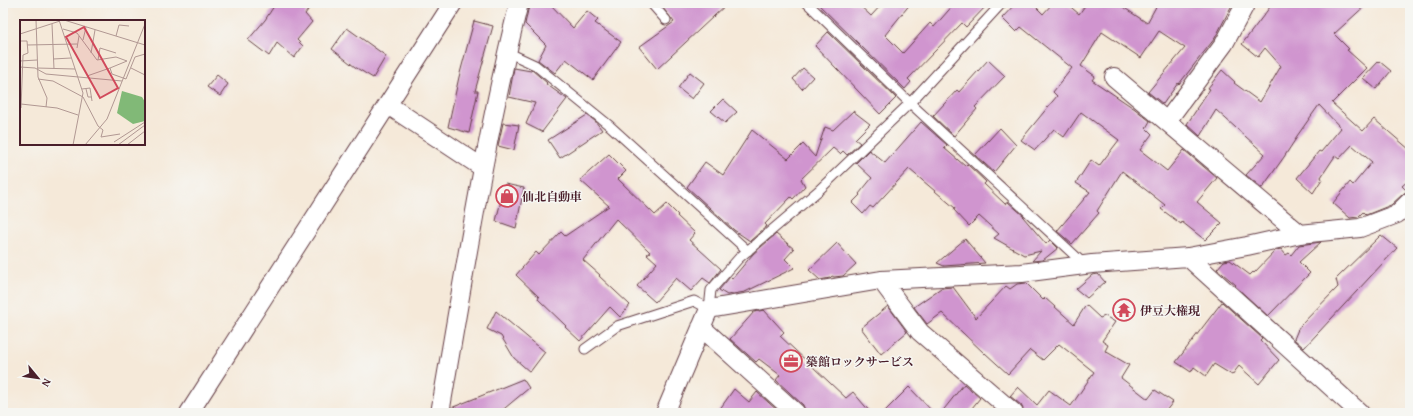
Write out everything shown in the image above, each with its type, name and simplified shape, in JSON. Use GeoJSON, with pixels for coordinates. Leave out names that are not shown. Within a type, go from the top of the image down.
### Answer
{"type":"FeatureCollection","features":[{"type":"Feature","properties":{"kind":"street"},"geometry":{"type":"LineString","coordinates":[[189,413],[453,3]]}},
{"type":"Feature","properties":{"kind":"street"},"geometry":{"type":"LineString","coordinates":[[440,413],[483,168],[507,52],[519,3]]}},
{"type":"Feature","properties":{"kind":"street"},"geometry":{"type":"LineString","coordinates":[[1167,121],[1224,44],[1246,3]]}},
{"type":"Feature","properties":{"kind":"street"},"geometry":{"type":"LineString","coordinates":[[1114,77],[1300,234]]}},
{"type":"Feature","properties":{"kind":"street"},"geometry":{"type":"LineString","coordinates":[[388,105],[483,168]]}},
{"type":"Feature","properties":{"kind":"street"},"geometry":{"type":"LineString","coordinates":[[665,413],[709,309],[881,280],[1022,273],[1085,265],[1188,257],[1300,234],[1360,228],[1397,214],[1410,201]]}},
{"type":"Feature","properties":{"kind":"street"},"geometry":{"type":"LineString","coordinates":[[1188,257],[1360,413]]}},
{"type":"Feature","properties":{"kind":"street"},"geometry":{"type":"LineString","coordinates":[[881,280],[920,332],[1014,413]]}},
{"type":"Feature","properties":{"kind":"street"},"geometry":{"type":"LineString","coordinates":[[701,327],[796,413]]}},
{"type":"Feature","properties":{"kind":"lane"},"geometry":{"type":"LineString","coordinates":[[651,3],[666,20]]}},
{"type":"Feature","properties":{"kind":"lane"},"geometry":{"type":"LineString","coordinates":[[808,3],[910,103],[1085,265]]}},
{"type":"Feature","properties":{"kind":"lane"},"geometry":{"type":"LineString","coordinates":[[585,349],[617,326],[694,301],[709,309],[711,290],[739,258],[818,191],[910,103],[1002,3]]}},
{"type":"Feature","properties":{"kind":"lane"},"geometry":{"type":"LineString","coordinates":[[507,52],[535,65],[604,122],[748,251]]}},
{"type":"Feature","properties":{"kind":"building"},"geometry":{"type":"Polygon","coordinates":[[[276,3],[313,3],[305,14],[312,22],[297,40],[303,46],[294,58],[277,43],[269,56],[248,40],[265,20],[276,3]]]}},
{"type":"Feature","properties":{"kind":"building"},"geometry":{"type":"Polygon","coordinates":[[[534,3],[549,3],[573,28],[587,11],[598,20],[595,23],[621,42],[593,80],[566,59],[555,73],[538,60],[546,45],[525,24],[528,10],[534,3]]]}},
{"type":"Feature","properties":{"kind":"building"},"geometry":{"type":"Polygon","coordinates":[[[659,3],[728,3],[657,69],[639,47],[674,22],[659,3]]]}},
{"type":"Feature","properties":{"kind":"building"},"geometry":{"type":"Polygon","coordinates":[[[817,3],[857,3],[871,16],[883,3],[911,3],[885,35],[903,53],[930,23],[934,27],[955,3],[989,3],[966,27],[962,23],[908,79],[911,82],[905,89],[817,3]]]}},
{"type":"Feature","properties":{"kind":"building"},"geometry":{"type":"Polygon","coordinates":[[[1016,3],[1032,3],[1043,14],[1053,3],[1066,3],[1079,14],[1087,3],[1117,3],[1147,23],[1158,3],[1233,3],[1215,38],[1179,84],[1178,83],[1163,104],[1148,92],[1185,48],[1159,31],[1141,58],[1102,32],[1081,66],[1095,76],[1092,80],[1150,121],[1146,128],[1152,134],[1140,150],[1167,171],[1184,150],[1217,178],[1197,202],[1222,223],[1205,240],[1182,222],[1181,224],[1161,209],[1165,205],[1122,171],[1097,211],[1099,213],[1072,244],[1057,231],[1090,192],[1076,183],[1091,160],[1099,166],[1119,140],[1081,112],[1064,137],[1054,129],[1035,150],[1021,140],[1057,96],[1053,92],[1072,68],[1021,27],[1016,32],[1002,18],[1016,3]]]}},
{"type":"Feature","properties":{"kind":"building"},"geometry":{"type":"Polygon","coordinates":[[[1273,3],[1368,3],[1334,34],[1349,49],[1347,50],[1367,68],[1332,103],[1363,131],[1374,119],[1410,150],[1410,179],[1402,186],[1407,191],[1391,205],[1366,215],[1363,212],[1358,217],[1350,218],[1333,203],[1350,182],[1353,185],[1372,162],[1352,145],[1339,159],[1335,156],[1321,177],[1322,179],[1313,193],[1297,178],[1319,151],[1321,152],[1341,128],[1319,105],[1262,188],[1246,175],[1265,154],[1216,110],[1200,136],[1187,124],[1210,89],[1208,88],[1222,70],[1235,82],[1234,83],[1260,102],[1281,66],[1265,48],[1258,57],[1242,44],[1273,3]]]}},
{"type":"Feature","properties":{"kind":"building"},"geometry":{"type":"Polygon","coordinates":[[[474,21],[493,26],[475,91],[478,91],[469,133],[448,127],[459,77],[474,21]]]}},
{"type":"Feature","properties":{"kind":"building"},"geometry":{"type":"Polygon","coordinates":[[[347,28],[386,56],[373,78],[355,67],[332,49],[347,28]]]}},
{"type":"Feature","properties":{"kind":"building"},"geometry":{"type":"Polygon","coordinates":[[[828,32],[896,98],[880,114],[815,46],[828,32]]]}},
{"type":"Feature","properties":{"kind":"building"},"geometry":{"type":"Polygon","coordinates":[[[988,60],[1005,76],[975,107],[977,109],[954,136],[933,116],[957,90],[959,92],[988,60]]]}},
{"type":"Feature","properties":{"kind":"building"},"geometry":{"type":"Polygon","coordinates":[[[1379,61],[1391,71],[1376,89],[1363,78],[1379,61]]]}},
{"type":"Feature","properties":{"kind":"building"},"geometry":{"type":"Polygon","coordinates":[[[514,68],[532,70],[547,83],[546,84],[567,99],[542,132],[526,124],[535,103],[509,97],[514,68]]]}},
{"type":"Feature","properties":{"kind":"building"},"geometry":{"type":"Polygon","coordinates":[[[803,68],[813,77],[802,89],[793,79],[803,68]]]}},
{"type":"Feature","properties":{"kind":"building"},"geometry":{"type":"Polygon","coordinates":[[[690,72],[704,83],[692,99],[678,88],[690,72]]]}},
{"type":"Feature","properties":{"kind":"building"},"geometry":{"type":"Polygon","coordinates":[[[217,75],[228,84],[220,96],[207,87],[217,75]]]}},
{"type":"Feature","properties":{"kind":"building"},"geometry":{"type":"Polygon","coordinates":[[[723,99],[737,112],[725,123],[711,111],[723,99]]]}},
{"type":"Feature","properties":{"kind":"building"},"geometry":{"type":"Polygon","coordinates":[[[853,111],[870,124],[855,139],[860,143],[847,155],[843,151],[840,154],[833,148],[801,179],[805,186],[793,199],[791,197],[765,224],[767,226],[750,241],[734,230],[687,187],[705,162],[723,175],[752,130],[788,159],[803,144],[815,157],[825,127],[833,130],[853,111]]]}},
{"type":"Feature","properties":{"kind":"building"},"geometry":{"type":"Polygon","coordinates":[[[587,115],[595,121],[602,130],[560,158],[548,140],[587,115]]]}},
{"type":"Feature","properties":{"kind":"building"},"geometry":{"type":"Polygon","coordinates":[[[921,122],[947,145],[944,148],[965,166],[967,164],[986,182],[984,184],[1005,204],[1008,202],[1024,216],[1023,217],[1046,244],[1050,240],[1058,248],[1043,260],[1032,261],[1041,251],[1024,255],[994,238],[999,234],[979,216],[969,226],[954,210],[955,208],[909,169],[873,208],[870,206],[863,214],[852,203],[860,195],[859,194],[872,178],[856,163],[869,150],[885,163],[921,122]]]}},
{"type":"Feature","properties":{"kind":"building"},"geometry":{"type":"Polygon","coordinates":[[[503,123],[519,125],[514,150],[498,146],[503,123]]]}},
{"type":"Feature","properties":{"kind":"building"},"geometry":{"type":"Polygon","coordinates":[[[1000,128],[1016,145],[994,172],[975,155],[1000,128]]]}},
{"type":"Feature","properties":{"kind":"building"},"geometry":{"type":"Polygon","coordinates":[[[609,154],[626,171],[618,179],[655,215],[667,204],[695,233],[689,240],[721,269],[710,283],[703,278],[691,291],[676,278],[655,302],[637,286],[657,263],[647,254],[650,252],[616,219],[583,260],[630,305],[620,317],[610,307],[580,341],[516,275],[536,252],[539,255],[561,232],[565,236],[609,206],[580,180],[609,154]]]}},
{"type":"Feature","properties":{"kind":"building"},"geometry":{"type":"Polygon","coordinates":[[[505,184],[524,188],[516,228],[496,221],[505,184]]]}},
{"type":"Feature","properties":{"kind":"building"},"geometry":{"type":"Polygon","coordinates":[[[776,234],[794,249],[785,259],[794,268],[745,292],[727,295],[719,290],[730,277],[732,279],[753,254],[776,234]]]}},
{"type":"Feature","properties":{"kind":"building"},"geometry":{"type":"Polygon","coordinates":[[[1381,235],[1397,248],[1304,348],[1294,339],[1299,327],[1338,287],[1336,279],[1381,235]]]}},
{"type":"Feature","properties":{"kind":"building"},"geometry":{"type":"Polygon","coordinates":[[[965,239],[985,263],[944,266],[937,263],[965,239]]]}},
{"type":"Feature","properties":{"kind":"building"},"geometry":{"type":"Polygon","coordinates":[[[1321,242],[1299,262],[1310,273],[1268,316],[1217,269],[1224,261],[1230,260],[1250,275],[1253,272],[1254,273],[1276,250],[1281,249],[1286,255],[1289,253],[1291,255],[1299,245],[1321,242]]]}},
{"type":"Feature","properties":{"kind":"building"},"geometry":{"type":"Polygon","coordinates":[[[837,243],[856,264],[843,276],[832,276],[830,278],[820,280],[809,270],[837,243]]]}},
{"type":"Feature","properties":{"kind":"building"},"geometry":{"type":"Polygon","coordinates":[[[1098,274],[1105,282],[1087,298],[1076,289],[1092,275],[1098,274]]]}},
{"type":"Feature","properties":{"kind":"building"},"geometry":{"type":"Polygon","coordinates":[[[1026,283],[1043,300],[1045,298],[1074,324],[1086,305],[1100,318],[1105,316],[1115,322],[1102,341],[1108,345],[1105,351],[1129,365],[1121,378],[1148,399],[1155,390],[1173,402],[1165,412],[1166,413],[1025,413],[1021,405],[1010,396],[1018,387],[1037,405],[1049,390],[1071,406],[1094,372],[1059,344],[1043,360],[1030,350],[1008,374],[942,313],[927,324],[914,307],[941,288],[953,287],[976,318],[1006,286],[1010,289],[1017,284],[1026,283]]]}},
{"type":"Feature","properties":{"kind":"building"},"geometry":{"type":"Polygon","coordinates":[[[1222,302],[1262,338],[1260,340],[1279,360],[1259,384],[1239,366],[1232,375],[1214,364],[1206,376],[1194,367],[1191,372],[1176,362],[1222,302]]]}},
{"type":"Feature","properties":{"kind":"building"},"geometry":{"type":"Polygon","coordinates":[[[888,306],[907,332],[881,354],[861,328],[888,306]]]}},
{"type":"Feature","properties":{"kind":"building"},"geometry":{"type":"Polygon","coordinates":[[[764,310],[784,332],[780,336],[846,398],[853,392],[871,413],[806,413],[803,405],[776,380],[780,375],[759,359],[756,362],[730,339],[754,312],[764,310]]]}},
{"type":"Feature","properties":{"kind":"building"},"geometry":{"type":"Polygon","coordinates":[[[496,311],[545,352],[530,372],[514,358],[501,336],[487,329],[496,311]]]}},
{"type":"Feature","properties":{"kind":"building"},"geometry":{"type":"Polygon","coordinates":[[[523,379],[529,388],[499,413],[451,413],[451,408],[523,379]]]}},
{"type":"Feature","properties":{"kind":"building"},"geometry":{"type":"Polygon","coordinates":[[[964,384],[980,398],[968,413],[941,413],[964,384]]]}},
{"type":"Feature","properties":{"kind":"building"},"geometry":{"type":"Polygon","coordinates":[[[909,387],[934,413],[883,413],[909,387]]]}},
{"type":"Feature","properties":{"kind":"building"},"geometry":{"type":"Polygon","coordinates":[[[734,389],[749,402],[757,392],[780,413],[717,413],[734,389]]]}},
{"type":"Feature","properties":{"kind":"place","name":"仙北自動車"},"geometry":{"type":"Point","coordinates":[507,196]}},
{"type":"Feature","properties":{"kind":"place","name":"伊豆大権現"},"geometry":{"type":"Point","coordinates":[1124,310]}},
{"type":"Feature","properties":{"kind":"place","name":"築館ロックサービス"},"geometry":{"type":"Point","coordinates":[791,361]}}]}
